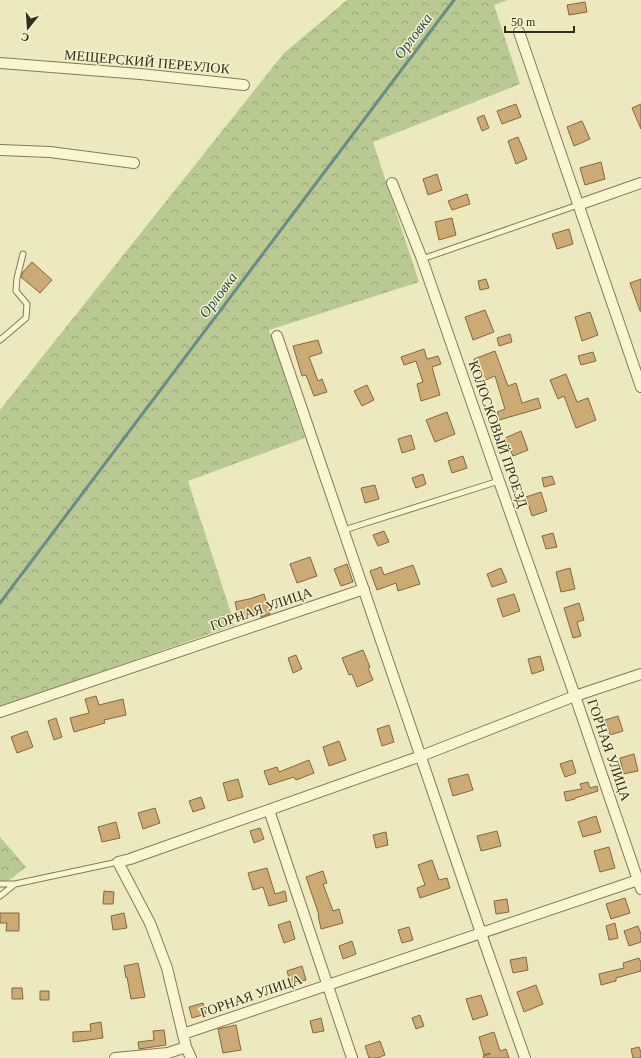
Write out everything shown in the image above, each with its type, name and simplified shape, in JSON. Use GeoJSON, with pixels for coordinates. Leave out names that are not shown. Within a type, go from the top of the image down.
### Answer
{"type":"FeatureCollection","features":[{"type":"Feature","properties":{"kind":"street"},"geometry":{"type":"LineString","coordinates":[[520,32],[641,387]]}},
{"type":"Feature","properties":{"kind":"street","name":"МЕЩЕРСКИЙ ПЕРЕУЛОК"},"geometry":{"type":"LineString","coordinates":[[0,63],[140,74],[244,85]]}},
{"type":"Feature","properties":{"kind":"street"},"geometry":{"type":"LineString","coordinates":[[0,150],[50,152],[134,163]]}},
{"type":"Feature","properties":{"kind":"street","name":"КОЛОСКОВЫЙ ПРОЕЗД"},"geometry":{"type":"LineString","coordinates":[[392,183],[422,259],[576,696]]}},
{"type":"Feature","properties":{"kind":"street"},"geometry":{"type":"LineString","coordinates":[[578,205],[641,183]]}},
{"type":"Feature","properties":{"kind":"street"},"geometry":{"type":"LineString","coordinates":[[277,336],[525,1058]]}},
{"type":"Feature","properties":{"kind":"street","name":"ГОРНАЯ УЛИЦА"},"geometry":{"type":"LineString","coordinates":[[0,712],[364,589]]}},
{"type":"Feature","properties":{"kind":"street"},"geometry":{"type":"LineString","coordinates":[[576,696],[641,674]]}},
{"type":"Feature","properties":{"kind":"street","name":"ГОРНАЯ УЛИЦА"},"geometry":{"type":"LineString","coordinates":[[118,862],[421,756],[576,696],[639,885],[481,933],[183,1034]]}},
{"type":"Feature","properties":{"kind":"street"},"geometry":{"type":"LineString","coordinates":[[269,810],[352,1058]]}},
{"type":"Feature","properties":{"kind":"street"},"geometry":{"type":"LineString","coordinates":[[118,862],[150,923],[167,968],[186,1047],[191,1058]]}},
{"type":"Feature","properties":{"kind":"street"},"geometry":{"type":"LineString","coordinates":[[115,1058],[168,1053],[186,1047]]}},
{"type":"Feature","properties":{"kind":"lane"},"geometry":{"type":"LineString","coordinates":[[422,259],[578,205]]}},
{"type":"Feature","properties":{"kind":"lane"},"geometry":{"type":"LineString","coordinates":[[0,340],[26,318],[27,304],[16,291],[17,278],[23,254]]}},
{"type":"Feature","properties":{"kind":"lane"},"geometry":{"type":"LineString","coordinates":[[344,530],[499,481]]}},
{"type":"Feature","properties":{"kind":"lane"},"geometry":{"type":"LineString","coordinates":[[0,884],[15,884],[118,862]]}},
{"type":"Feature","properties":{"kind":"lane"},"geometry":{"type":"LineString","coordinates":[[0,896],[15,884]]}},
{"type":"Feature","properties":{"kind":"green space"},"geometry":{"type":"Polygon","coordinates":[[[347,0],[508,0],[494,5],[520,84],[373,142],[419,282],[269,330],[305,438],[188,481],[235,625],[0,707],[0,410],[284,53],[347,0]]]}},
{"type":"Feature","properties":{"kind":"green space"},"geometry":{"type":"Polygon","coordinates":[[[0,837],[26,867],[0,887],[0,837]]]}},
{"type":"Feature","properties":{"kind":"building"},"geometry":{"type":"Polygon","coordinates":[[[585,2],[587,12],[569,15],[567,5],[585,2]]]}},
{"type":"Feature","properties":{"kind":"building"},"geometry":{"type":"Polygon","coordinates":[[[516,104],[521,117],[502,124],[497,111],[516,104]]]}},
{"type":"Feature","properties":{"kind":"building"},"geometry":{"type":"Polygon","coordinates":[[[641,104],[641,129],[632,108],[641,104]]]}},
{"type":"Feature","properties":{"kind":"building"},"geometry":{"type":"Polygon","coordinates":[[[484,115],[489,128],[482,131],[477,118],[484,115]]]}},
{"type":"Feature","properties":{"kind":"building"},"geometry":{"type":"Polygon","coordinates":[[[582,121],[590,139],[574,146],[567,127],[582,121]]]}},
{"type":"Feature","properties":{"kind":"building"},"geometry":{"type":"Polygon","coordinates":[[[518,137],[527,159],[516,164],[508,141],[518,137]]]}},
{"type":"Feature","properties":{"kind":"building"},"geometry":{"type":"Polygon","coordinates":[[[601,162],[605,179],[585,185],[580,168],[601,162]]]}},
{"type":"Feature","properties":{"kind":"building"},"geometry":{"type":"Polygon","coordinates":[[[437,174],[442,190],[428,195],[423,179],[437,174]]]}},
{"type":"Feature","properties":{"kind":"building"},"geometry":{"type":"Polygon","coordinates":[[[467,194],[470,204],[452,210],[448,201],[467,194]]]}},
{"type":"Feature","properties":{"kind":"building"},"geometry":{"type":"Polygon","coordinates":[[[452,218],[456,235],[439,240],[435,222],[452,218]]]}},
{"type":"Feature","properties":{"kind":"building"},"geometry":{"type":"Polygon","coordinates":[[[569,229],[573,244],[557,249],[552,234],[569,229]]]}},
{"type":"Feature","properties":{"kind":"building"},"geometry":{"type":"Polygon","coordinates":[[[32,262],[52,280],[40,293],[21,277],[23,272],[32,262]]]}},
{"type":"Feature","properties":{"kind":"building"},"geometry":{"type":"Polygon","coordinates":[[[486,279],[489,288],[480,290],[478,281],[486,279]]]}},
{"type":"Feature","properties":{"kind":"building"},"geometry":{"type":"Polygon","coordinates":[[[641,279],[641,311],[640,311],[630,283],[641,279]]]}},
{"type":"Feature","properties":{"kind":"building"},"geometry":{"type":"Polygon","coordinates":[[[485,310],[494,332],[473,340],[465,317],[485,310]]]}},
{"type":"Feature","properties":{"kind":"building"},"geometry":{"type":"Polygon","coordinates":[[[590,312],[598,335],[582,341],[575,317],[590,312]]]}},
{"type":"Feature","properties":{"kind":"building"},"geometry":{"type":"Polygon","coordinates":[[[510,334],[512,342],[499,346],[497,338],[510,334]]]}},
{"type":"Feature","properties":{"kind":"building"},"geometry":{"type":"Polygon","coordinates":[[[318,340],[322,353],[309,357],[318,381],[322,379],[327,392],[314,396],[306,375],[302,376],[293,346],[318,340]]]}},
{"type":"Feature","properties":{"kind":"building"},"geometry":{"type":"Polygon","coordinates":[[[424,349],[427,359],[438,356],[441,364],[432,367],[440,395],[421,401],[417,384],[423,382],[416,361],[404,365],[401,357],[424,349]]]}},
{"type":"Feature","properties":{"kind":"building"},"geometry":{"type":"Polygon","coordinates":[[[495,351],[508,386],[516,383],[522,403],[538,398],[541,408],[499,420],[497,412],[505,409],[495,376],[483,381],[474,359],[495,351]]]}},
{"type":"Feature","properties":{"kind":"building"},"geometry":{"type":"Polygon","coordinates":[[[593,352],[596,361],[581,365],[578,356],[593,352]]]}},
{"type":"Feature","properties":{"kind":"building"},"geometry":{"type":"Polygon","coordinates":[[[566,374],[577,402],[588,398],[596,420],[576,428],[564,396],[558,399],[550,380],[566,374]]]}},
{"type":"Feature","properties":{"kind":"building"},"geometry":{"type":"Polygon","coordinates":[[[367,385],[374,400],[362,406],[354,391],[367,385]]]}},
{"type":"Feature","properties":{"kind":"building"},"geometry":{"type":"Polygon","coordinates":[[[447,412],[455,434],[435,442],[426,420],[447,412]]]}},
{"type":"Feature","properties":{"kind":"building"},"geometry":{"type":"Polygon","coordinates":[[[521,431],[528,450],[513,456],[505,438],[521,431]]]}},
{"type":"Feature","properties":{"kind":"building"},"geometry":{"type":"Polygon","coordinates":[[[411,435],[415,449],[402,453],[398,439],[411,435]]]}},
{"type":"Feature","properties":{"kind":"building"},"geometry":{"type":"Polygon","coordinates":[[[463,456],[467,468],[452,473],[448,461],[463,456]]]}},
{"type":"Feature","properties":{"kind":"building"},"geometry":{"type":"Polygon","coordinates":[[[423,474],[426,484],[416,488],[412,478],[423,474]]]}},
{"type":"Feature","properties":{"kind":"building"},"geometry":{"type":"Polygon","coordinates":[[[552,476],[555,484],[544,487],[542,478],[552,476]]]}},
{"type":"Feature","properties":{"kind":"building"},"geometry":{"type":"Polygon","coordinates":[[[375,485],[379,499],[365,503],[361,488],[375,485]]]}},
{"type":"Feature","properties":{"kind":"building"},"geometry":{"type":"Polygon","coordinates":[[[541,492],[547,511],[532,516],[526,497],[541,492]]]}},
{"type":"Feature","properties":{"kind":"building"},"geometry":{"type":"Polygon","coordinates":[[[384,531],[389,542],[378,546],[373,535],[384,531]]]}},
{"type":"Feature","properties":{"kind":"building"},"geometry":{"type":"Polygon","coordinates":[[[553,533],[557,547],[546,549],[542,536],[553,533]]]}},
{"type":"Feature","properties":{"kind":"building"},"geometry":{"type":"Polygon","coordinates":[[[310,557],[317,576],[297,583],[290,564],[310,557]]]}},
{"type":"Feature","properties":{"kind":"building"},"geometry":{"type":"Polygon","coordinates":[[[347,564],[353,582],[341,586],[334,569],[347,564]]]}},
{"type":"Feature","properties":{"kind":"building"},"geometry":{"type":"Polygon","coordinates":[[[413,565],[420,584],[398,591],[396,583],[377,590],[370,571],[381,567],[384,575],[413,565]]]}},
{"type":"Feature","properties":{"kind":"building"},"geometry":{"type":"Polygon","coordinates":[[[501,568],[507,582],[492,587],[487,574],[501,568]]]}},
{"type":"Feature","properties":{"kind":"building"},"geometry":{"type":"Polygon","coordinates":[[[570,568],[575,589],[561,592],[556,572],[570,568]]]}},
{"type":"Feature","properties":{"kind":"building"},"geometry":{"type":"Polygon","coordinates":[[[264,594],[270,614],[261,617],[260,613],[239,619],[235,602],[264,594]]]}},
{"type":"Feature","properties":{"kind":"building"},"geometry":{"type":"Polygon","coordinates":[[[514,594],[520,611],[503,617],[497,599],[514,594]]]}},
{"type":"Feature","properties":{"kind":"building"},"geometry":{"type":"Polygon","coordinates":[[[579,603],[584,620],[577,622],[581,636],[573,638],[564,608],[579,603]]]}},
{"type":"Feature","properties":{"kind":"building"},"geometry":{"type":"Polygon","coordinates":[[[363,650],[370,667],[368,668],[373,680],[357,687],[352,674],[349,675],[342,658],[363,650]]]}},
{"type":"Feature","properties":{"kind":"building"},"geometry":{"type":"Polygon","coordinates":[[[296,655],[302,669],[293,673],[288,658],[296,655]]]}},
{"type":"Feature","properties":{"kind":"building"},"geometry":{"type":"Polygon","coordinates":[[[540,656],[544,670],[532,674],[528,659],[540,656]]]}},
{"type":"Feature","properties":{"kind":"building"},"geometry":{"type":"Polygon","coordinates":[[[96,696],[99,705],[123,699],[126,715],[104,720],[105,723],[74,732],[70,718],[89,713],[85,699],[96,696]]]}},
{"type":"Feature","properties":{"kind":"building"},"geometry":{"type":"Polygon","coordinates":[[[618,716],[623,731],[610,735],[605,720],[618,716]]]}},
{"type":"Feature","properties":{"kind":"building"},"geometry":{"type":"Polygon","coordinates":[[[56,718],[62,737],[54,740],[48,721],[56,718]]]}},
{"type":"Feature","properties":{"kind":"building"},"geometry":{"type":"Polygon","coordinates":[[[389,725],[394,742],[382,746],[377,729],[389,725]]]}},
{"type":"Feature","properties":{"kind":"building"},"geometry":{"type":"Polygon","coordinates":[[[27,731],[33,747],[17,753],[11,737],[27,731]]]}},
{"type":"Feature","properties":{"kind":"building"},"geometry":{"type":"Polygon","coordinates":[[[339,741],[346,760],[329,766],[323,747],[339,741]]]}},
{"type":"Feature","properties":{"kind":"building"},"geometry":{"type":"Polygon","coordinates":[[[634,754],[638,771],[623,774],[620,758],[634,754]]]}},
{"type":"Feature","properties":{"kind":"building"},"geometry":{"type":"Polygon","coordinates":[[[309,760],[314,773],[296,780],[294,777],[269,785],[264,771],[277,767],[279,772],[309,760]]]}},
{"type":"Feature","properties":{"kind":"building"},"geometry":{"type":"Polygon","coordinates":[[[572,760],[576,773],[565,777],[560,764],[572,760]]]}},
{"type":"Feature","properties":{"kind":"building"},"geometry":{"type":"Polygon","coordinates":[[[468,774],[473,790],[453,796],[448,779],[468,774]]]}},
{"type":"Feature","properties":{"kind":"building"},"geometry":{"type":"Polygon","coordinates":[[[238,779],[243,797],[228,801],[223,783],[238,779]]]}},
{"type":"Feature","properties":{"kind":"building"},"geometry":{"type":"Polygon","coordinates":[[[588,782],[590,788],[597,786],[598,791],[566,801],[564,792],[582,789],[580,784],[588,782]]]}},
{"type":"Feature","properties":{"kind":"building"},"geometry":{"type":"Polygon","coordinates":[[[201,797],[205,808],[193,812],[189,801],[201,797]]]}},
{"type":"Feature","properties":{"kind":"building"},"geometry":{"type":"Polygon","coordinates":[[[155,808],[160,823],[143,829],[138,813],[155,808]]]}},
{"type":"Feature","properties":{"kind":"building"},"geometry":{"type":"Polygon","coordinates":[[[596,816],[601,832],[583,837],[578,822],[596,816]]]}},
{"type":"Feature","properties":{"kind":"building"},"geometry":{"type":"Polygon","coordinates":[[[116,822],[120,838],[102,842],[98,827],[116,822]]]}},
{"type":"Feature","properties":{"kind":"building"},"geometry":{"type":"Polygon","coordinates":[[[260,828],[264,839],[254,843],[250,831],[260,828]]]}},
{"type":"Feature","properties":{"kind":"building"},"geometry":{"type":"Polygon","coordinates":[[[497,831],[501,846],[481,851],[477,836],[497,831]]]}},
{"type":"Feature","properties":{"kind":"building"},"geometry":{"type":"Polygon","coordinates":[[[386,832],[388,845],[376,848],[373,835],[386,832]]]}},
{"type":"Feature","properties":{"kind":"building"},"geometry":{"type":"Polygon","coordinates":[[[609,847],[615,868],[600,872],[594,851],[609,847]]]}},
{"type":"Feature","properties":{"kind":"building"},"geometry":{"type":"Polygon","coordinates":[[[432,860],[439,880],[447,878],[450,888],[420,898],[417,888],[425,885],[418,865],[432,860]]]}},
{"type":"Feature","properties":{"kind":"building"},"geometry":{"type":"Polygon","coordinates":[[[267,868],[275,894],[285,891],[287,901],[269,906],[263,887],[253,890],[248,873],[267,868]]]}},
{"type":"Feature","properties":{"kind":"building"},"geometry":{"type":"Polygon","coordinates":[[[323,871],[327,883],[323,884],[333,911],[339,909],[343,923],[321,929],[319,915],[306,877],[323,871]]]}},
{"type":"Feature","properties":{"kind":"building"},"geometry":{"type":"Polygon","coordinates":[[[104,891],[114,892],[113,904],[103,904],[104,891]]]}},
{"type":"Feature","properties":{"kind":"building"},"geometry":{"type":"Polygon","coordinates":[[[625,898],[630,913],[611,919],[606,904],[625,898]]]}},
{"type":"Feature","properties":{"kind":"building"},"geometry":{"type":"Polygon","coordinates":[[[507,899],[509,912],[496,914],[494,901],[507,899]]]}},
{"type":"Feature","properties":{"kind":"building"},"geometry":{"type":"Polygon","coordinates":[[[0,913],[19,913],[19,931],[6,931],[7,923],[0,923],[0,913]]]}},
{"type":"Feature","properties":{"kind":"building"},"geometry":{"type":"Polygon","coordinates":[[[124,913],[127,928],[113,930],[111,916],[124,913]]]}},
{"type":"Feature","properties":{"kind":"building"},"geometry":{"type":"Polygon","coordinates":[[[290,921],[295,939],[284,943],[278,925],[290,921]]]}},
{"type":"Feature","properties":{"kind":"building"},"geometry":{"type":"Polygon","coordinates":[[[615,923],[618,938],[609,940],[606,926],[615,923]]]}},
{"type":"Feature","properties":{"kind":"building"},"geometry":{"type":"Polygon","coordinates":[[[638,926],[641,934],[641,942],[629,946],[624,931],[638,926]]]}},
{"type":"Feature","properties":{"kind":"building"},"geometry":{"type":"Polygon","coordinates":[[[409,927],[413,940],[402,943],[398,930],[409,927]]]}},
{"type":"Feature","properties":{"kind":"building"},"geometry":{"type":"Polygon","coordinates":[[[352,941],[356,954],[343,959],[339,946],[352,941]]]}},
{"type":"Feature","properties":{"kind":"building"},"geometry":{"type":"Polygon","coordinates":[[[526,957],[528,970],[513,973],[510,960],[526,957]]]}},
{"type":"Feature","properties":{"kind":"building"},"geometry":{"type":"Polygon","coordinates":[[[639,958],[641,963],[641,971],[616,978],[616,981],[601,985],[599,974],[624,968],[623,963],[639,958]]]}},
{"type":"Feature","properties":{"kind":"building"},"geometry":{"type":"Polygon","coordinates":[[[138,963],[145,997],[131,999],[124,966],[138,963]]]}},
{"type":"Feature","properties":{"kind":"building"},"geometry":{"type":"Polygon","coordinates":[[[302,966],[306,980],[291,985],[287,971],[302,966]]]}},
{"type":"Feature","properties":{"kind":"building"},"geometry":{"type":"Polygon","coordinates":[[[536,985],[543,1004],[524,1012],[517,992],[536,985]]]}},
{"type":"Feature","properties":{"kind":"building"},"geometry":{"type":"Polygon","coordinates":[[[12,988],[22,988],[23,999],[12,999],[12,988]]]}},
{"type":"Feature","properties":{"kind":"building"},"geometry":{"type":"Polygon","coordinates":[[[40,991],[49,991],[49,1000],[40,1000],[40,991]]]}},
{"type":"Feature","properties":{"kind":"building"},"geometry":{"type":"Polygon","coordinates":[[[481,995],[488,1015],[473,1020],[466,999],[481,995]]]}},
{"type":"Feature","properties":{"kind":"building"},"geometry":{"type":"Polygon","coordinates":[[[203,1003],[206,1014],[192,1018],[189,1007],[203,1003]]]}},
{"type":"Feature","properties":{"kind":"building"},"geometry":{"type":"Polygon","coordinates":[[[420,1015],[424,1026],[416,1029],[412,1018],[420,1015]]]}},
{"type":"Feature","properties":{"kind":"building"},"geometry":{"type":"Polygon","coordinates":[[[321,1018],[324,1031],[313,1033],[310,1021],[321,1018]]]}},
{"type":"Feature","properties":{"kind":"building"},"geometry":{"type":"Polygon","coordinates":[[[101,1022],[103,1038],[73,1042],[73,1032],[91,1031],[90,1024],[101,1022]]]}},
{"type":"Feature","properties":{"kind":"building"},"geometry":{"type":"Polygon","coordinates":[[[236,1025],[241,1050],[223,1053],[218,1029],[236,1025]]]}},
{"type":"Feature","properties":{"kind":"building"},"geometry":{"type":"Polygon","coordinates":[[[164,1030],[166,1045],[139,1049],[138,1042],[154,1040],[153,1031],[164,1030]]]}},
{"type":"Feature","properties":{"kind":"building"},"geometry":{"type":"Polygon","coordinates":[[[494,1032],[500,1051],[506,1049],[509,1058],[484,1058],[483,1056],[490,1053],[484,1055],[479,1037],[494,1032]]]}},
{"type":"Feature","properties":{"kind":"building"},"geometry":{"type":"Polygon","coordinates":[[[380,1041],[385,1055],[377,1058],[369,1058],[365,1046],[380,1041]]]}},
{"type":"Feature","properties":{"kind":"building"},"geometry":{"type":"Polygon","coordinates":[[[639,1047],[641,1058],[633,1058],[631,1049],[639,1047]]]}},
{"type":"Feature","properties":{"kind":"waterway","name":"Орловка"},"geometry":{"type":"LineString","coordinates":[[0,603],[454,0]]}}]}
